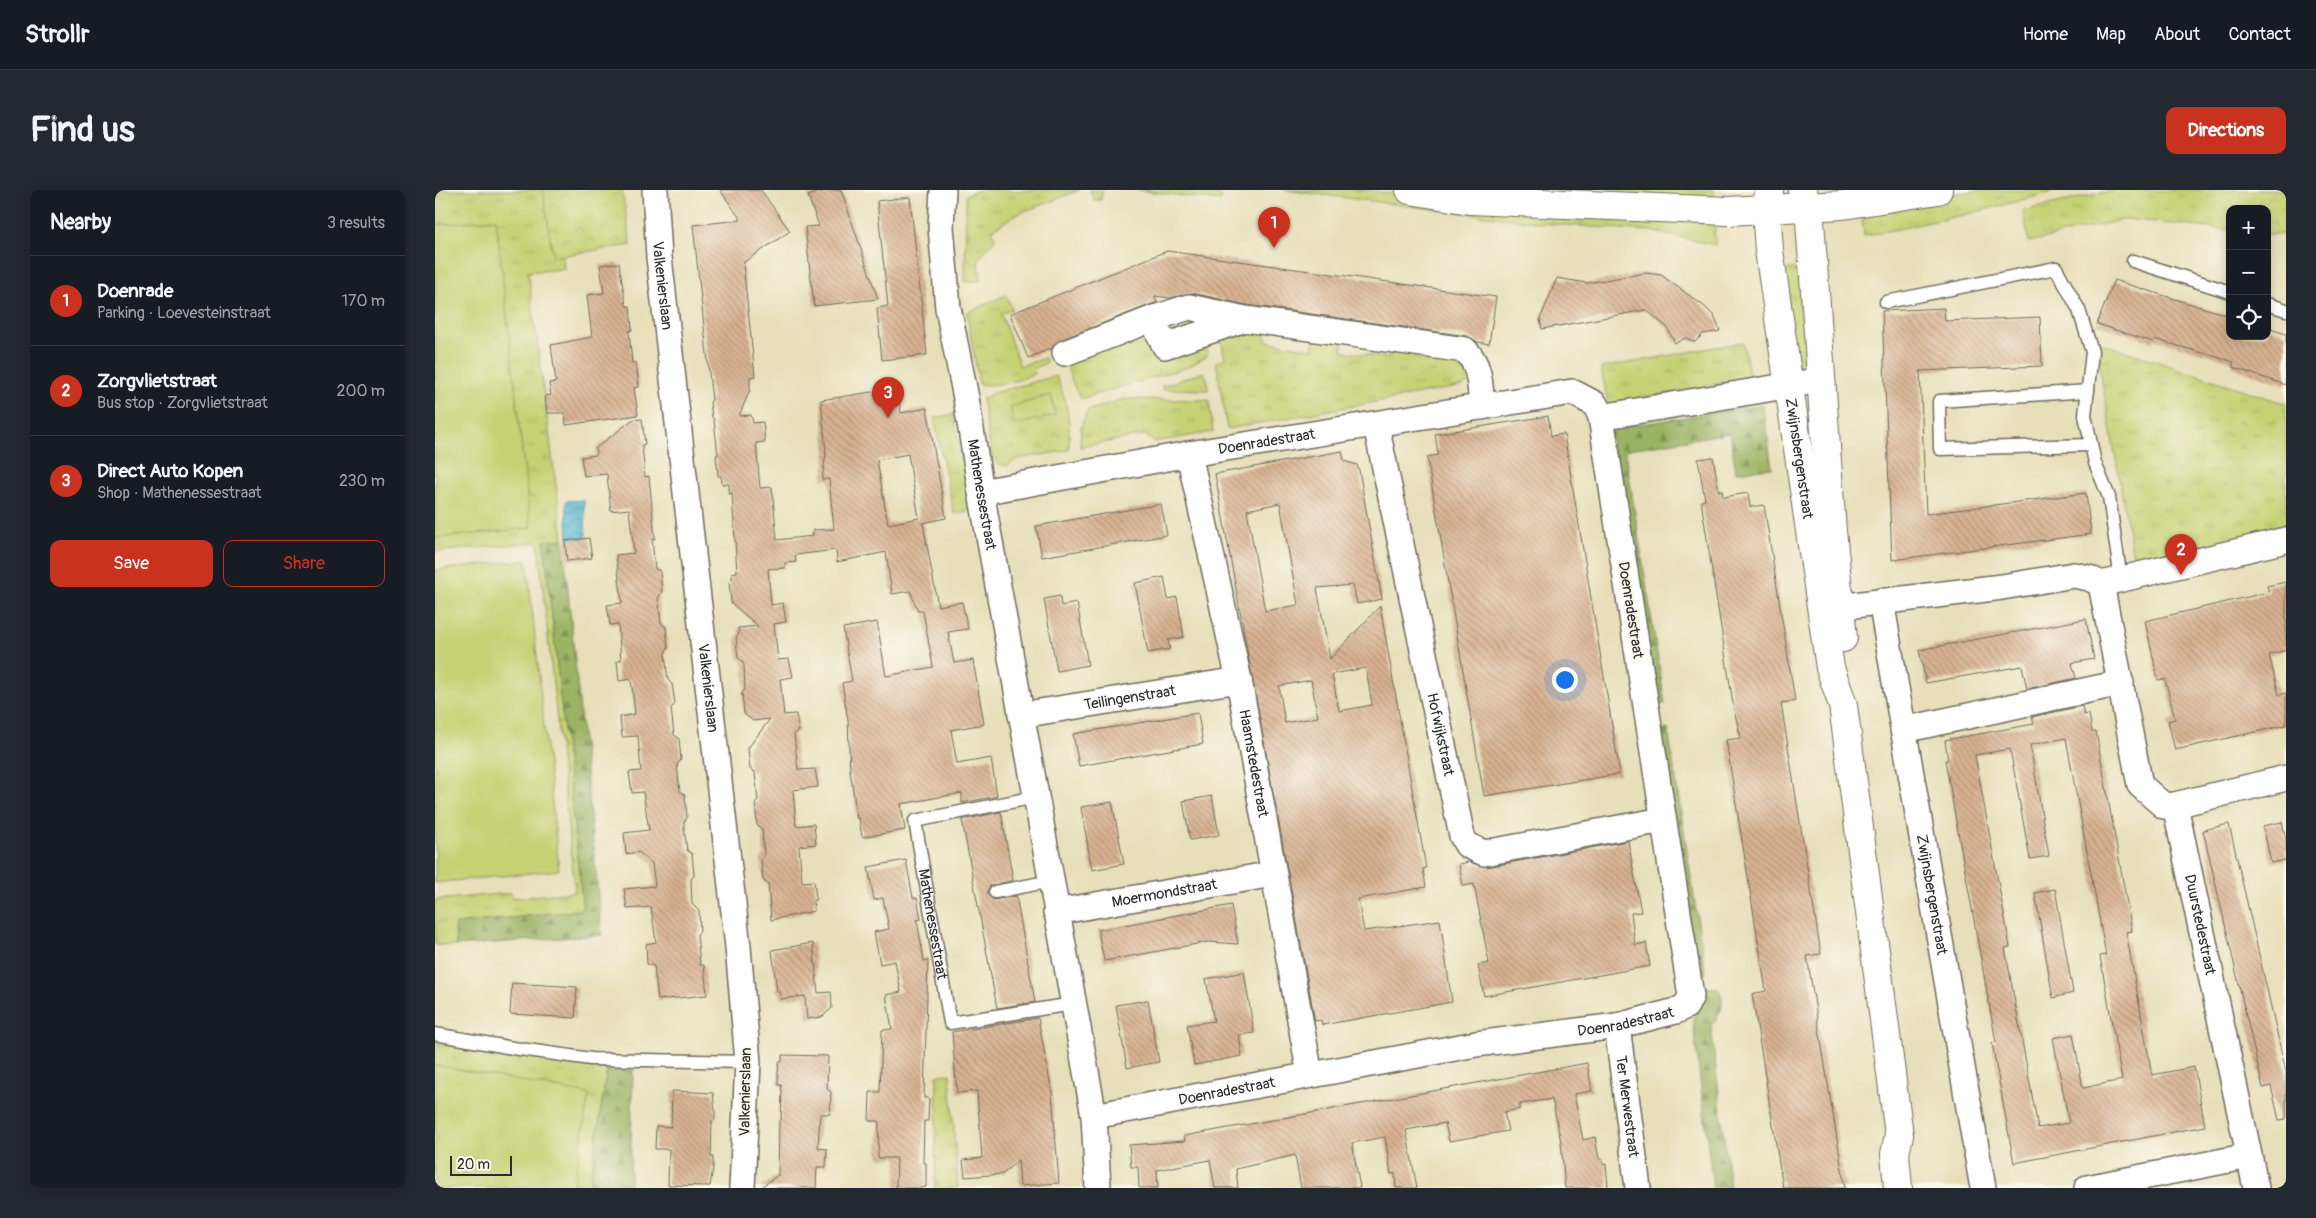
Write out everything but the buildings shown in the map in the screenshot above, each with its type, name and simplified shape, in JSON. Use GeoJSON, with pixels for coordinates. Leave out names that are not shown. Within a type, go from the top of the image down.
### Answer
{"type":"FeatureCollection","features":[{"type":"Feature","properties":{"kind":"street","name":"Valkenierslaan"},"geometry":{"type":"LineString","coordinates":[[655,190],[659,257],[738,947],[748,1062],[742,1188]]}},
{"type":"Feature","properties":{"kind":"street","name":"Mathenessestraat"},"geometry":{"type":"LineString","coordinates":[[943,190],[941,227],[948,308],[966,398],[981,492],[1094,1116],[1098,1188]]}},
{"type":"Feature","properties":{"kind":"street"},"geometry":{"type":"LineString","coordinates":[[1409,190],[1470,200],[1728,211],[1767,200],[1805,199],[1843,205],[1938,190]]}},
{"type":"Feature","properties":{"kind":"street","name":"Zwijnsbergenstraat"},"geometry":{"type":"LineString","coordinates":[[1805,199],[1832,531],[1830,668],[1843,705],[1899,1135],[1895,1154],[1899,1188]]}},
{"type":"Feature","properties":{"kind":"street","name":"Zwijnsbergenstraat"},"geometry":{"type":"LineString","coordinates":[[1767,200],[1769,250],[1788,385],[1831,608]]}},
{"type":"Feature","properties":{"kind":"street"},"geometry":{"type":"LineString","coordinates":[[1065,353],[1152,319],[1165,346],[1245,319],[1465,350],[1473,358],[1478,370],[1482,407]]}},
{"type":"Feature","properties":{"kind":"street"},"geometry":{"type":"LineString","coordinates":[[1601,416],[1821,380]]}},
{"type":"Feature","properties":{"kind":"street","name":"Doenradestraat"},"geometry":{"type":"LineString","coordinates":[[981,492],[1189,454],[1572,392],[1595,404],[1601,416],[1691,996],[1686,1006],[1676,1011],[1617,1026],[1476,1044],[1094,1116]]}},
{"type":"Feature","properties":{"kind":"street","name":"Hofwijkstraat"},"geometry":{"type":"LineString","coordinates":[[1376,425],[1462,836],[1467,845],[1484,853],[1663,820]]}},
{"type":"Feature","properties":{"kind":"street","name":"Haamstedestraat"},"geometry":{"type":"LineString","coordinates":[[1189,454],[1239,680],[1310,1075]]}},
{"type":"Feature","properties":{"kind":"street"},"geometry":{"type":"LineString","coordinates":[[1831,608],[2002,587],[2074,575],[2111,582],[2286,540]]}},
{"type":"Feature","properties":{"kind":"street"},"geometry":{"type":"LineString","coordinates":[[2111,582],[2121,683],[2141,785],[2164,806],[2286,778]]}},
{"type":"Feature","properties":{"kind":"street","name":"Zwijnsbergenstraat"},"geometry":{"type":"LineString","coordinates":[[1881,601],[1983,1188]]}},
{"type":"Feature","properties":{"kind":"street","name":"Teilingenstraat"},"geometry":{"type":"LineString","coordinates":[[1021,715],[1239,680]]}},
{"type":"Feature","properties":{"kind":"street"},"geometry":{"type":"LineString","coordinates":[[1903,730],[2121,683]]}},
{"type":"Feature","properties":{"kind":"street","name":"Duurstedestraat"},"geometry":{"type":"LineString","coordinates":[[2175,805],[2256,1188]]}},
{"type":"Feature","properties":{"kind":"street","name":"Moermondstraat"},"geometry":{"type":"LineString","coordinates":[[1056,912],[1273,874]]}},
{"type":"Feature","properties":{"kind":"street","name":"Ter Merwestraat"},"geometry":{"type":"LineString","coordinates":[[1617,1026],[1638,1188]]}},
{"type":"Feature","properties":{"kind":"street","name":"Zwijnsbergenstraat"},"geometry":{"type":"LineString","coordinates":[[1899,1135],[1908,1151],[1914,1188]]}},
{"type":"Feature","properties":{"kind":"street"},"geometry":{"type":"LineString","coordinates":[[2087,1188],[2249,1156]]}},
{"type":"Feature","properties":{"kind":"lane"},"geometry":{"type":"LineString","coordinates":[[2133,260],[2226,291]]}},
{"type":"Feature","properties":{"kind":"lane"},"geometry":{"type":"LineString","coordinates":[[1886,302],[2056,268],[2079,310],[2092,352],[2085,415],[2095,463],[2109,496],[2111,582]]}},
{"type":"Feature","properties":{"kind":"lane"},"geometry":{"type":"LineString","coordinates":[[2271,305],[2286,310]]}},
{"type":"Feature","properties":{"kind":"lane"},"geometry":{"type":"LineString","coordinates":[[2088,391],[1939,401],[1940,450],[2091,445]]}},
{"type":"Feature","properties":{"kind":"lane","name":"Mathenessestraat"},"geometry":{"type":"LineString","coordinates":[[1036,797],[915,821],[950,1023],[1073,1004]]}},
{"type":"Feature","properties":{"kind":"lane"},"geometry":{"type":"LineString","coordinates":[[995,892],[1051,880]]}},
{"type":"Feature","properties":{"kind":"lane"},"geometry":{"type":"LineString","coordinates":[[435,1034],[591,1059],[748,1062]]}},
{"type":"Feature","properties":{"kind":"green space"},"geometry":{"type":"Polygon","coordinates":[[[435,190],[559,190],[564,269],[528,272],[563,539],[544,542],[583,910],[456,924],[456,946],[435,945],[435,900],[511,893],[512,898],[575,892],[538,542],[435,552],[435,190]]]}},
{"type":"Feature","properties":{"kind":"green space"},"geometry":{"type":"Polygon","coordinates":[[[543,190],[622,190],[631,245],[553,257],[543,190]]]}},
{"type":"Feature","properties":{"kind":"green space"},"geometry":{"type":"Polygon","coordinates":[[[980,190],[1080,190],[1015,215],[992,230],[995,240],[978,259],[981,281],[965,282],[966,195],[980,190]]]}},
{"type":"Feature","properties":{"kind":"green space"},"geometry":{"type":"Polygon","coordinates":[[[1090,190],[1103,190],[1101,200],[1094,200],[1090,190]]]}},
{"type":"Feature","properties":{"kind":"green space"},"geometry":{"type":"Polygon","coordinates":[[[1137,190],[1175,190],[1222,196],[1221,201],[1137,190]]]}},
{"type":"Feature","properties":{"kind":"green space"},"geometry":{"type":"Polygon","coordinates":[[[1284,190],[1366,190],[1443,201],[1714,220],[1715,245],[1651,231],[1551,224],[1284,190]]]}},
{"type":"Feature","properties":{"kind":"green space"},"geometry":{"type":"Polygon","coordinates":[[[1549,190],[1714,190],[1714,198],[1549,190]]]}},
{"type":"Feature","properties":{"kind":"green space"},"geometry":{"type":"Polygon","coordinates":[[[1982,190],[2061,190],[1968,214],[1864,236],[1861,206],[1982,190]]]}},
{"type":"Feature","properties":{"kind":"green space"},"geometry":{"type":"Polygon","coordinates":[[[2114,190],[2286,190],[2286,234],[2271,234],[2271,205],[2226,205],[2226,230],[2126,219],[2029,242],[2023,211],[2114,190]]]}},
{"type":"Feature","properties":{"kind":"green space"},"geometry":{"type":"Polygon","coordinates":[[[496,219],[531,528],[435,538],[435,225],[496,219]]]}},
{"type":"Feature","properties":{"kind":"green space"},"geometry":{"type":"Polygon","coordinates":[[[1803,268],[1809,363],[1801,367],[1796,365],[1778,270],[1803,268]]]}},
{"type":"Feature","properties":{"kind":"green space"},"geometry":{"type":"Polygon","coordinates":[[[1006,295],[1012,309],[1001,314],[1020,366],[1045,358],[1046,363],[1034,368],[1035,374],[1021,379],[1000,384],[979,384],[967,313],[1006,295]]]}},
{"type":"Feature","properties":{"kind":"green space"},"geometry":{"type":"Polygon","coordinates":[[[1148,324],[1207,345],[1207,356],[1188,367],[1081,399],[1072,382],[1066,364],[1148,324]]]}},
{"type":"Feature","properties":{"kind":"green space"},"geometry":{"type":"Polygon","coordinates":[[[1266,328],[1266,341],[1312,349],[1315,335],[1345,337],[1342,351],[1388,358],[1392,344],[1461,353],[1468,383],[1463,386],[1227,429],[1216,362],[1225,359],[1221,340],[1266,328]]]}},
{"type":"Feature","properties":{"kind":"green space"},"geometry":{"type":"Polygon","coordinates":[[[2095,341],[2286,404],[2286,531],[2135,568],[2095,341]]]}},
{"type":"Feature","properties":{"kind":"green space"},"geometry":{"type":"Polygon","coordinates":[[[1743,342],[1750,378],[1608,404],[1601,368],[1743,342]]]}},
{"type":"Feature","properties":{"kind":"green space"},"geometry":{"type":"Polygon","coordinates":[[[1204,372],[1208,381],[1208,390],[1162,389],[1162,386],[1204,372]]]}},
{"type":"Feature","properties":{"kind":"green space"},"geometry":{"type":"Polygon","coordinates":[[[1056,376],[1067,412],[1069,450],[1017,459],[1007,466],[998,464],[992,458],[982,399],[993,393],[1056,376]]]}},
{"type":"Feature","properties":{"kind":"green space"},"geometry":{"type":"Polygon","coordinates":[[[1051,395],[1055,415],[1014,425],[1010,407],[1051,395]]]}},
{"type":"Feature","properties":{"kind":"green space"},"geometry":{"type":"Polygon","coordinates":[[[1124,399],[1209,400],[1213,432],[1154,442],[1145,435],[1080,447],[1081,427],[1087,411],[1124,399]]]}},
{"type":"Feature","properties":{"kind":"green space"},"geometry":{"type":"Polygon","coordinates":[[[1763,405],[1772,468],[1736,472],[1730,433],[1625,450],[1665,704],[1652,705],[1609,429],[1763,405]]]}},
{"type":"Feature","properties":{"kind":"green space"},"geometry":{"type":"Polygon","coordinates":[[[953,414],[973,510],[954,514],[934,418],[953,414]]]}},
{"type":"Feature","properties":{"kind":"green space"},"geometry":{"type":"Polygon","coordinates":[[[563,539],[602,935],[456,946],[455,924],[583,910],[544,541],[563,539]]]}},
{"type":"Feature","properties":{"kind":"green space"},"geometry":{"type":"Polygon","coordinates":[[[527,560],[559,870],[435,883],[435,570],[527,560]]]}},
{"type":"Feature","properties":{"kind":"green space"},"geometry":{"type":"Polygon","coordinates":[[[1668,729],[1706,974],[1694,976],[1656,732],[1668,729]]]}},
{"type":"Feature","properties":{"kind":"green space"},"geometry":{"type":"Polygon","coordinates":[[[1706,987],[1718,988],[1722,998],[1722,1008],[1711,1025],[1730,1188],[1713,1188],[1693,1021],[1699,995],[1706,987]]]}},
{"type":"Feature","properties":{"kind":"green space"},"geometry":{"type":"Polygon","coordinates":[[[435,1043],[607,1069],[589,1188],[435,1188],[435,1043]]]}},
{"type":"Feature","properties":{"kind":"green space"},"geometry":{"type":"Polygon","coordinates":[[[435,1065],[589,1094],[573,1188],[435,1188],[435,1065]]]}},
{"type":"Feature","properties":{"kind":"green space"},"geometry":{"type":"Polygon","coordinates":[[[607,1069],[633,1070],[630,1188],[589,1188],[607,1069]]]}},
{"type":"Feature","properties":{"kind":"green space"},"geometry":{"type":"Polygon","coordinates":[[[950,1074],[958,1188],[935,1188],[937,1075],[950,1074]]]}},
{"type":"Feature","properties":{"kind":"water"},"geometry":{"type":"Polygon","coordinates":[[[584,500],[586,538],[568,539],[566,501],[584,500]]]}},
{"type":"Feature","properties":{"kind":"place","name":"Doenrade"},"geometry":{"type":"Point","coordinates":[1274,248]}},
{"type":"Feature","properties":{"kind":"place","name":"Direct Auto Kopen"},"geometry":{"type":"Point","coordinates":[888,418]}},
{"type":"Feature","properties":{"kind":"place","name":"Zorgvlietstraat"},"geometry":{"type":"Point","coordinates":[2181,575]}}]}
